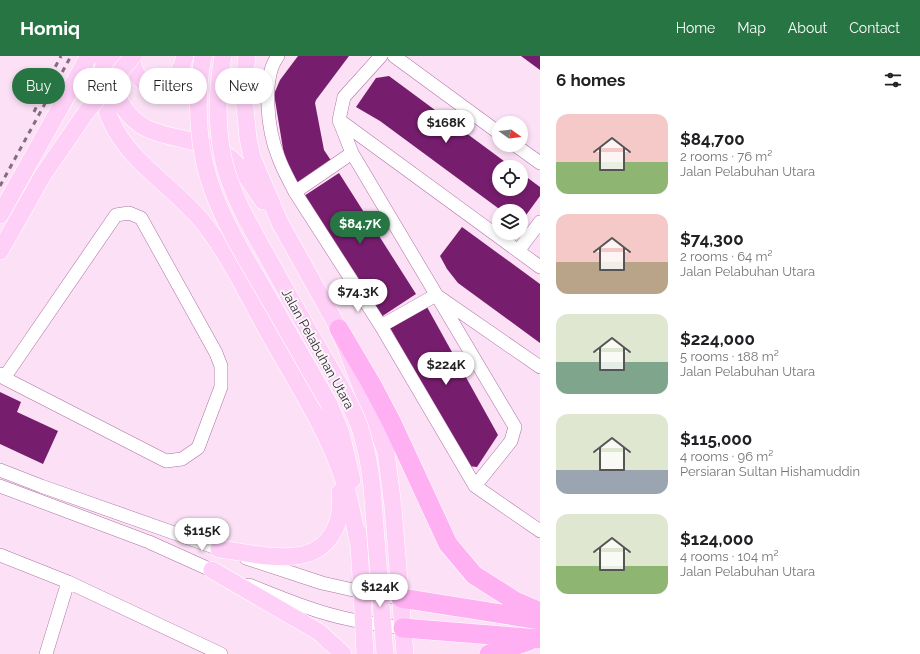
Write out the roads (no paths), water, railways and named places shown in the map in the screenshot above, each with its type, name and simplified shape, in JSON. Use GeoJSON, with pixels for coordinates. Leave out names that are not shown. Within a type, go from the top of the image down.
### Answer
{"type":"FeatureCollection","features":[{"type":"Feature","properties":{"kind":"highway"},"geometry":{"type":"LineString","coordinates":[[339,329],[372,385],[392,423],[448,544],[474,575],[515,601],[540,612]]}},
{"type":"Feature","properties":{"kind":"highway"},"geometry":{"type":"LineString","coordinates":[[400,598],[540,620]]}},
{"type":"Feature","properties":{"kind":"highway"},"geometry":{"type":"LineString","coordinates":[[403,628],[538,638]]}},
{"type":"Feature","properties":{"kind":"highway"},"geometry":{"type":"LineString","coordinates":[[490,654],[538,638]]}},
{"type":"Feature","properties":{"kind":"main road"},"geometry":{"type":"LineString","coordinates":[[0,215],[90,56]]}},
{"type":"Feature","properties":{"kind":"main road"},"geometry":{"type":"LineString","coordinates":[[105,56],[103,94],[106,110],[115,129],[140,161],[190,207],[213,236],[233,268],[330,445],[343,478],[358,542]]}},
{"type":"Feature","properties":{"kind":"main road"},"geometry":{"type":"LineString","coordinates":[[120,56],[115,74],[115,84],[119,100],[128,114],[146,129],[209,146],[231,158],[280,223]]}},
{"type":"Feature","properties":{"kind":"main road"},"geometry":{"type":"LineString","coordinates":[[132,56],[134,67],[140,78],[149,84],[156,85],[166,84],[176,77],[180,71],[185,56]]}},
{"type":"Feature","properties":{"kind":"main road"},"geometry":{"type":"LineString","coordinates":[[0,251],[43,175],[87,111],[132,56]]}},
{"type":"Feature","properties":{"kind":"main road"},"geometry":{"type":"LineString","coordinates":[[203,56],[199,84],[199,120],[204,157],[214,193],[235,238],[329,404],[341,433],[351,470],[354,493],[362,592],[365,654]]}},
{"type":"Feature","properties":{"kind":"main road","name":"Jalan Pelabuhan Utara"},"geometry":{"type":"LineString","coordinates":[[223,56],[218,95],[218,118],[224,159],[237,201],[343,391],[360,427],[369,461],[372,487],[385,654]]}},
{"type":"Feature","properties":{"kind":"main road"},"geometry":{"type":"LineString","coordinates":[[247,56],[244,81],[248,138],[252,157],[280,223],[339,329],[386,452],[394,507],[405,654]]}},
{"type":"Feature","properties":{"kind":"main road"},"geometry":{"type":"LineString","coordinates":[[219,549],[274,557],[296,556],[312,551],[326,542],[336,528],[341,510],[339,484],[330,445]]}},
{"type":"Feature","properties":{"kind":"main road"},"geometry":{"type":"LineString","coordinates":[[212,570],[319,632],[343,654]]}},
{"type":"Feature","properties":{"kind":"street"},"geometry":{"type":"LineString","coordinates":[[278,56],[270,74],[267,90],[270,121],[277,154],[295,192],[381,326],[475,486],[540,531]]}},
{"type":"Feature","properties":{"kind":"street"},"geometry":{"type":"LineString","coordinates":[[381,56],[344,97],[339,120],[352,153],[515,427],[511,441],[475,486]]}},
{"type":"Feature","properties":{"kind":"street"},"geometry":{"type":"LineString","coordinates":[[394,56],[492,128]]}},
{"type":"Feature","properties":{"kind":"street"},"geometry":{"type":"LineString","coordinates":[[339,120],[540,267]]}},
{"type":"Feature","properties":{"kind":"street"},"geometry":{"type":"LineString","coordinates":[[525,152],[540,163]]}},
{"type":"Feature","properties":{"kind":"street"},"geometry":{"type":"LineString","coordinates":[[295,192],[352,153]]}},
{"type":"Feature","properties":{"kind":"street"},"geometry":{"type":"LineString","coordinates":[[129,213],[141,218],[216,353],[221,366],[221,387],[198,448],[182,459],[166,461],[2,376],[116,215],[129,213]]}},
{"type":"Feature","properties":{"kind":"street"},"geometry":{"type":"LineString","coordinates":[[518,251],[540,222]]}},
{"type":"Feature","properties":{"kind":"street"},"geometry":{"type":"LineString","coordinates":[[381,326],[436,295]]}},
{"type":"Feature","properties":{"kind":"street"},"geometry":{"type":"LineString","coordinates":[[436,295],[540,367]]}},
{"type":"Feature","properties":{"kind":"street"},"geometry":{"type":"LineString","coordinates":[[0,470],[41,486],[288,573],[322,583],[362,592],[400,598]]}},
{"type":"Feature","properties":{"kind":"street"},"geometry":{"type":"LineString","coordinates":[[0,486],[149,542],[212,570],[300,605],[327,614],[403,628]]}},
{"type":"Feature","properties":{"kind":"street"},"geometry":{"type":"LineString","coordinates":[[0,555],[68,582],[219,654]]}},
{"type":"Feature","properties":{"kind":"street"},"geometry":{"type":"LineString","coordinates":[[46,654],[68,582]]}},
{"type":"Feature","properties":{"kind":"railway"},"geometry":{"type":"LineString","coordinates":[[34,112],[61,56]]}},
{"type":"Feature","properties":{"kind":"railway"},"geometry":{"type":"LineString","coordinates":[[0,186],[71,56]]}}]}
